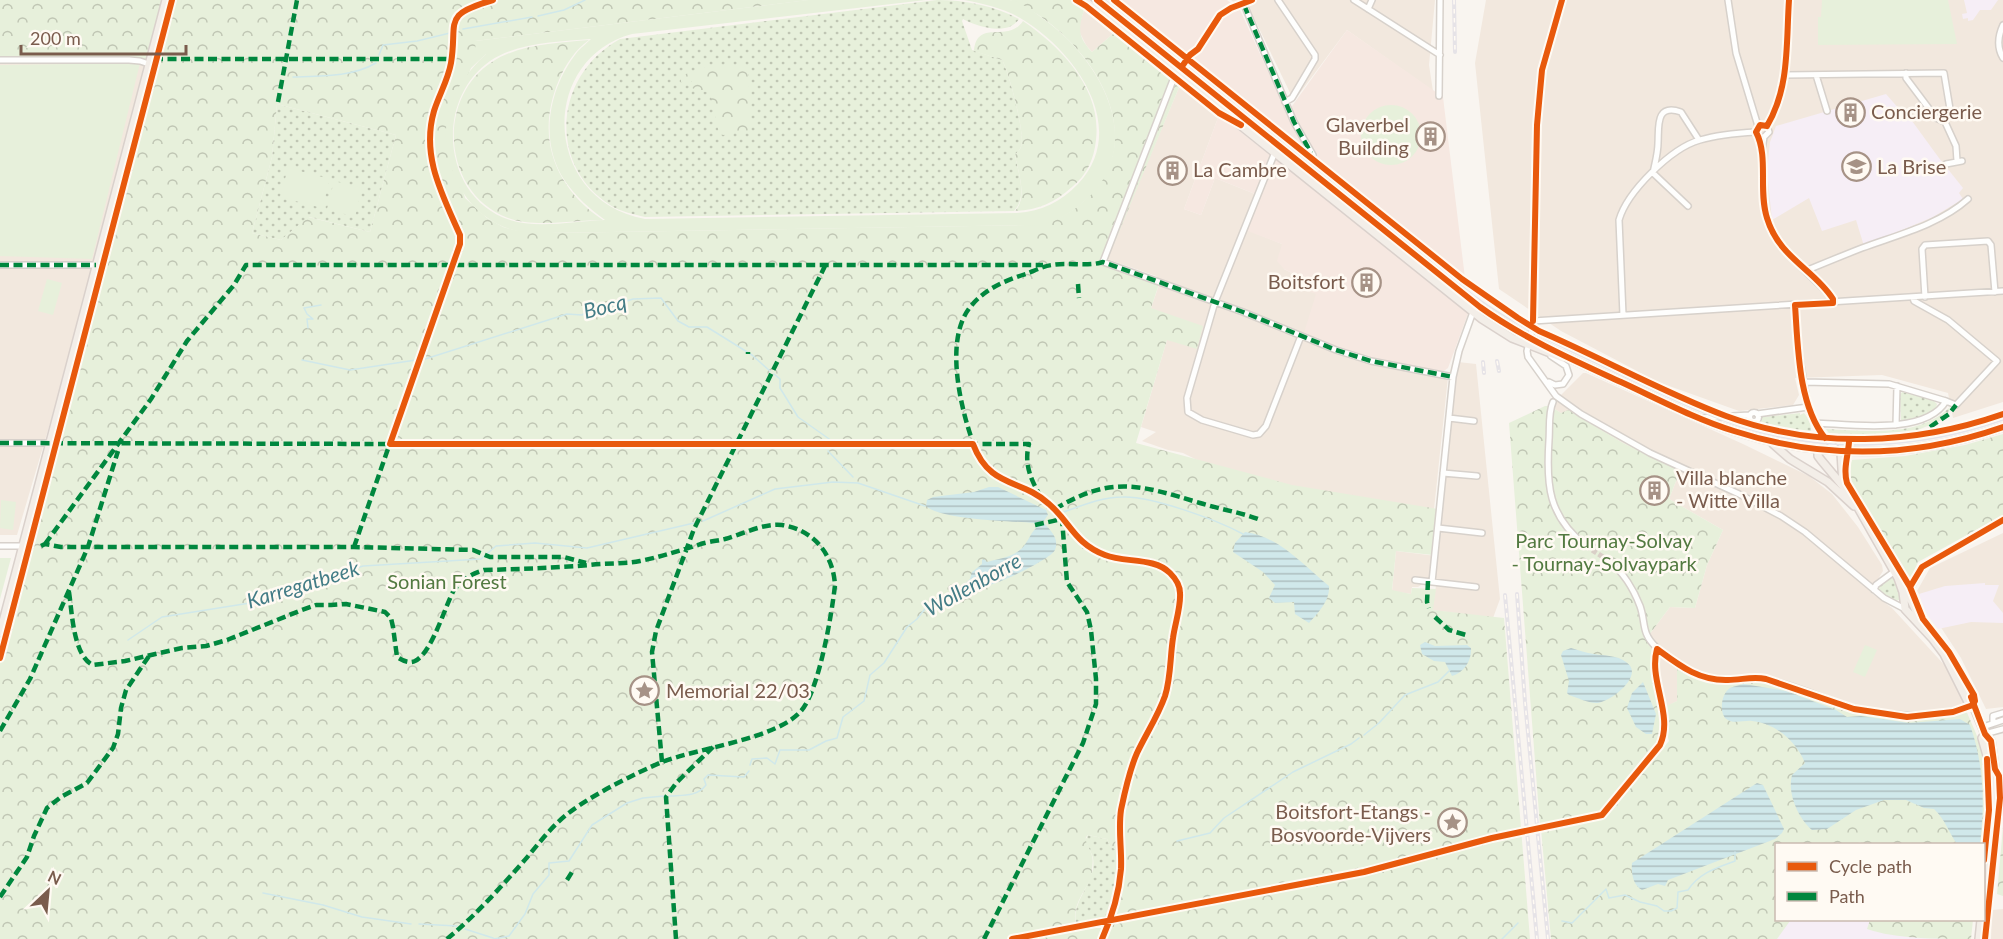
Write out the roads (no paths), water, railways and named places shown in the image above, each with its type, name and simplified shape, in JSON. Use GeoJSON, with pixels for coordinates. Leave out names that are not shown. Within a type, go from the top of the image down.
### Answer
{"type":"FeatureCollection","features":[{"type":"Feature","properties":{"kind":"main road"},"geometry":{"type":"LineString","coordinates":[[0,633],[166,0]]}},
{"type":"Feature","properties":{"kind":"main road"},"geometry":{"type":"LineString","coordinates":[[1084,0],[1306,168],[1480,307],[1542,351],[1582,364]]}},
{"type":"Feature","properties":{"kind":"main road"},"geometry":{"type":"LineString","coordinates":[[1097,0],[1275,152],[1502,333],[1529,341],[1699,418],[1733,431],[1818,451],[1841,453],[1916,448],[1948,443],[2003,427]]}},
{"type":"Feature","properties":{"kind":"main road"},"geometry":{"type":"LineString","coordinates":[[1769,441],[1790,459],[1828,482],[1856,507]]}},
{"type":"Feature","properties":{"kind":"main road"},"geometry":{"type":"LineString","coordinates":[[1818,451],[1818,456],[1844,486]]}},
{"type":"Feature","properties":{"kind":"main road"},"geometry":{"type":"LineString","coordinates":[[1841,453],[1841,479],[1844,486],[1908,593],[1919,619],[1957,672],[1990,741],[1995,769],[1995,807],[1985,883]]}},
{"type":"Feature","properties":{"kind":"main road"},"geometry":{"type":"LineString","coordinates":[[1896,574],[1903,592],[1906,611],[1932,638]]}},
{"type":"Feature","properties":{"kind":"main road"},"geometry":{"type":"LineString","coordinates":[[1984,730],[1982,738],[1994,777]]}},
{"type":"Feature","properties":{"kind":"main road"},"geometry":{"type":"LineString","coordinates":[[1979,939],[1981,921]]}},
{"type":"Feature","properties":{"kind":"street"},"geometry":{"type":"LineString","coordinates":[[1252,0],[1243,2],[1220,15],[1198,49],[1190,55],[1173,80],[1103,262],[1215,302],[1336,350],[1371,361],[1453,377]]}},
{"type":"Feature","properties":{"kind":"street"},"geometry":{"type":"LineString","coordinates":[[1278,0],[1315,55],[1315,59],[1292,98],[1285,102]]}},
{"type":"Feature","properties":{"kind":"street"},"geometry":{"type":"LineString","coordinates":[[1354,0],[1440,55]]}},
{"type":"Feature","properties":{"kind":"street"},"geometry":{"type":"LineString","coordinates":[[1368,9],[1372,0]]}},
{"type":"Feature","properties":{"kind":"street"},"geometry":{"type":"LineString","coordinates":[[1439,96],[1440,0]]}},
{"type":"Feature","properties":{"kind":"street"},"geometry":{"type":"LineString","coordinates":[[1562,0],[1542,70],[1537,125],[1533,321],[1528,357],[1546,380],[1554,399],[1650,453],[1781,516],[1805,532],[1887,600],[1906,611]]}},
{"type":"Feature","properties":{"kind":"street"},"geometry":{"type":"LineString","coordinates":[[1728,0],[1736,52],[1759,133],[1763,202],[1767,218],[1772,231],[1788,254],[1830,295],[1833,303]]}},
{"type":"Feature","properties":{"kind":"street"},"geometry":{"type":"LineString","coordinates":[[1623,315],[1619,220],[1622,210],[1633,191],[1667,158],[1699,140],[1769,132],[1767,126],[1778,102],[1785,75],[1789,0]]}},
{"type":"Feature","properties":{"kind":"street"},"geometry":{"type":"LineString","coordinates":[[1243,2],[1285,102],[1312,155],[1306,168]]}},
{"type":"Feature","properties":{"kind":"street"},"geometry":{"type":"LineString","coordinates":[[2003,25],[2000,34],[2003,58]]}},
{"type":"Feature","properties":{"kind":"street"},"geometry":{"type":"LineString","coordinates":[[0,60],[129,60],[149,64]]}},
{"type":"Feature","properties":{"kind":"street"},"geometry":{"type":"LineString","coordinates":[[1906,73],[1906,78],[1935,116],[1945,122],[1956,146],[1959,161],[1946,164]]}},
{"type":"Feature","properties":{"kind":"street"},"geometry":{"type":"LineString","coordinates":[[1785,75],[1944,73],[1950,109],[1945,122]]}},
{"type":"Feature","properties":{"kind":"street"},"geometry":{"type":"LineString","coordinates":[[1816,75],[1827,111]]}},
{"type":"Feature","properties":{"kind":"street"},"geometry":{"type":"LineString","coordinates":[[1653,173],[1658,146],[1658,126],[1664,112],[1672,110],[1681,112],[1699,140]]}},
{"type":"Feature","properties":{"kind":"street"},"geometry":{"type":"LineString","coordinates":[[1759,133],[1762,124],[1767,126]]}},
{"type":"Feature","properties":{"kind":"street"},"geometry":{"type":"LineString","coordinates":[[1275,152],[1215,302],[1186,399],[1188,412],[1195,417],[1253,435],[1264,430],[1301,336]]}},
{"type":"Feature","properties":{"kind":"street"},"geometry":{"type":"LineString","coordinates":[[1653,173],[1688,206]]}},
{"type":"Feature","properties":{"kind":"street"},"geometry":{"type":"LineString","coordinates":[[1807,272],[1911,231],[1959,207],[1968,199]]}},
{"type":"Feature","properties":{"kind":"street"},"geometry":{"type":"LineString","coordinates":[[1925,297],[1922,249],[1925,245],[1988,241],[1991,245],[1995,291]]}},
{"type":"Feature","properties":{"kind":"street"},"geometry":{"type":"LineString","coordinates":[[0,265],[96,265]]}},
{"type":"Feature","properties":{"kind":"street"},"geometry":{"type":"LineString","coordinates":[[1533,321],[2003,291]]}},
{"type":"Feature","properties":{"kind":"street"},"geometry":{"type":"LineString","coordinates":[[1804,382],[1889,384],[1956,405],[1997,361],[1948,320],[1914,301],[1913,298]]}},
{"type":"Feature","properties":{"kind":"street"},"geometry":{"type":"LineString","coordinates":[[1795,305],[1798,348],[1809,407],[1815,423],[1828,441],[1841,453]]}},
{"type":"Feature","properties":{"kind":"street"},"geometry":{"type":"LineString","coordinates":[[1432,582],[1453,377],[1459,351],[1473,312]]}},
{"type":"Feature","properties":{"kind":"street"},"geometry":{"type":"LineString","coordinates":[[1542,351],[1563,363],[1568,369],[1568,379],[1563,384],[1552,384],[1546,380]]}},
{"type":"Feature","properties":{"kind":"street"},"geometry":{"type":"LineString","coordinates":[[1557,385],[1558,393],[1550,414],[1547,464],[1549,493],[1563,524],[1586,546]]}},
{"type":"Feature","properties":{"kind":"street"},"geometry":{"type":"LineString","coordinates":[[1896,424],[1897,386]]}},
{"type":"Feature","properties":{"kind":"street"},"geometry":{"type":"LineString","coordinates":[[1815,423],[1896,424],[1932,415],[1939,411],[1946,401]]}},
{"type":"Feature","properties":{"kind":"street"},"geometry":{"type":"LineString","coordinates":[[1699,418],[1749,415],[1750,420],[1755,421],[1757,414],[1809,407]]}},
{"type":"Feature","properties":{"kind":"street"},"geometry":{"type":"LineString","coordinates":[[1449,418],[1474,421]]}},
{"type":"Feature","properties":{"kind":"street"},"geometry":{"type":"LineString","coordinates":[[0,444],[50,443]]}},
{"type":"Feature","properties":{"kind":"street"},"geometry":{"type":"LineString","coordinates":[[1443,473],[1478,476]]}},
{"type":"Feature","properties":{"kind":"street"},"geometry":{"type":"LineString","coordinates":[[1908,593],[1922,567],[2003,520]]}},
{"type":"Feature","properties":{"kind":"street"},"geometry":{"type":"LineString","coordinates":[[1438,528],[1482,533]]}},
{"type":"Feature","properties":{"kind":"street"},"geometry":{"type":"LineString","coordinates":[[0,546],[23,546]]}},
{"type":"Feature","properties":{"kind":"street"},"geometry":{"type":"LineString","coordinates":[[1609,561],[1620,571],[1636,596],[1648,639],[1657,649],[1693,674],[1728,680],[1751,677],[1766,679],[1854,709],[1907,717],[1953,712],[1973,705]]}},
{"type":"Feature","properties":{"kind":"street"},"geometry":{"type":"LineString","coordinates":[[1874,590],[1876,585],[1896,574]]}},
{"type":"Feature","properties":{"kind":"street"},"geometry":{"type":"LineString","coordinates":[[1415,580],[1476,587]]}},
{"type":"Feature","properties":{"kind":"street"},"geometry":{"type":"LineString","coordinates":[[1993,723],[1993,716],[2003,713]]}},
{"type":"Feature","properties":{"kind":"street"},"geometry":{"type":"LineString","coordinates":[[1984,730],[1993,723],[2003,720]]}},
{"type":"Feature","properties":{"kind":"street"},"geometry":{"type":"LineString","coordinates":[[1984,730],[2003,729]]}},
{"type":"Feature","properties":{"kind":"street"},"geometry":{"type":"LineString","coordinates":[[1985,843],[1989,810],[1988,760]]}},
{"type":"Feature","properties":{"kind":"street"},"geometry":{"type":"LineString","coordinates":[[1984,939],[2000,808],[1999,776],[1995,769]]}},
{"type":"Feature","properties":{"kind":"water"},"geometry":{"type":"Polygon","coordinates":[[[989,487],[998,487],[1046,510],[1048,515],[1043,522],[1053,534],[1056,546],[1051,554],[1035,565],[995,583],[975,585],[965,595],[960,593],[961,587],[970,579],[972,572],[982,564],[982,560],[987,562],[1018,552],[1036,525],[946,514],[926,506],[927,500],[933,497],[974,492],[989,487]]]}},
{"type":"Feature","properties":{"kind":"water"},"geometry":{"type":"Polygon","coordinates":[[[1245,532],[1269,539],[1280,546],[1329,586],[1325,602],[1309,623],[1295,614],[1294,602],[1275,603],[1269,598],[1275,585],[1263,572],[1233,552],[1235,543],[1245,532]]]}},
{"type":"Feature","properties":{"kind":"water"},"geometry":{"type":"Polygon","coordinates":[[[1425,642],[1435,646],[1467,645],[1471,648],[1469,661],[1464,669],[1452,676],[1445,662],[1434,661],[1422,654],[1420,645],[1425,642]]]}},
{"type":"Feature","properties":{"kind":"water"},"geometry":{"type":"Polygon","coordinates":[[[1571,648],[1591,654],[1615,657],[1631,667],[1632,674],[1617,693],[1597,703],[1569,695],[1567,693],[1569,681],[1561,655],[1563,651],[1571,648]]]}},
{"type":"Feature","properties":{"kind":"water"},"geometry":{"type":"Polygon","coordinates":[[[1643,682],[1656,714],[1652,734],[1646,734],[1636,727],[1627,708],[1632,693],[1643,682]]]}},
{"type":"Feature","properties":{"kind":"water"},"geometry":{"type":"Polygon","coordinates":[[[1744,684],[1786,691],[1836,710],[1847,717],[1861,716],[1909,723],[1960,719],[1970,725],[1981,769],[1983,814],[1980,843],[1956,843],[1934,809],[1924,808],[1906,800],[1884,800],[1856,810],[1827,829],[1812,830],[1802,819],[1792,797],[1792,775],[1805,763],[1801,755],[1784,734],[1769,725],[1752,721],[1731,721],[1725,718],[1723,698],[1730,688],[1744,684]]]}},
{"type":"Feature","properties":{"kind":"water"},"geometry":{"type":"Polygon","coordinates":[[[1757,783],[1763,785],[1784,829],[1775,839],[1668,880],[1665,886],[1658,884],[1642,890],[1636,885],[1632,875],[1632,863],[1757,783]]]}},
{"type":"Feature","properties":{"kind":"waterway"},"geometry":{"type":"LineString","coordinates":[[538,16],[564,10],[585,0]]}},
{"type":"Feature","properties":{"kind":"waterway"},"geometry":{"type":"LineString","coordinates":[[463,29],[532,17]]}},
{"type":"Feature","properties":{"kind":"waterway"},"geometry":{"type":"LineString","coordinates":[[379,55],[383,45],[417,41],[450,33]]}},
{"type":"Feature","properties":{"kind":"waterway"},"geometry":{"type":"LineString","coordinates":[[293,77],[347,73],[376,63]]}},
{"type":"Feature","properties":{"kind":"waterway","name":"Bocq"},"geometry":{"type":"LineString","coordinates":[[422,360],[567,314],[582,315],[590,310],[607,308],[633,299],[661,298],[678,321],[689,327],[707,327],[752,355],[770,371]]}},
{"type":"Feature","properties":{"kind":"waterway"},"geometry":{"type":"LineString","coordinates":[[308,328],[307,319],[313,319],[304,308],[321,305]]}},
{"type":"Feature","properties":{"kind":"waterway","name":"Bocq"},"geometry":{"type":"LineString","coordinates":[[302,360],[350,370],[416,360]]}},
{"type":"Feature","properties":{"kind":"waterway","name":"Bocq"},"geometry":{"type":"LineString","coordinates":[[774,374],[780,379],[780,388],[798,417],[832,441]]}},
{"type":"Feature","properties":{"kind":"waterway","name":"Bocq"},"geometry":{"type":"LineString","coordinates":[[828,451],[853,477]]}},
{"type":"Feature","properties":{"kind":"waterway","name":"Karregatbeek"},"geometry":{"type":"LineString","coordinates":[[703,521],[775,489],[833,482],[858,483],[925,506]]}},
{"type":"Feature","properties":{"kind":"waterway","name":"Karregatbeek"},"geometry":{"type":"LineString","coordinates":[[1064,512],[1108,498],[1135,498],[1184,510],[1243,534]]}},
{"type":"Feature","properties":{"kind":"waterway","name":"Karregatbeek"},"geometry":{"type":"LineString","coordinates":[[128,640],[162,617],[250,603],[363,566],[481,559],[496,546],[535,543],[587,548],[694,523]]}},
{"type":"Feature","properties":{"kind":"waterway","name":"Wollenborre"},"geometry":{"type":"LineString","coordinates":[[750,765],[752,759],[767,758],[775,764],[780,750],[809,750],[837,738],[843,717],[864,701],[870,675],[884,663],[907,627],[928,605],[962,592]]}},
{"type":"Feature","properties":{"kind":"waterway"},"geometry":{"type":"LineString","coordinates":[[1364,735],[1379,723],[1405,695],[1438,682],[1450,670]]}},
{"type":"Feature","properties":{"kind":"waterway"},"geometry":{"type":"LineString","coordinates":[[1177,841],[1210,833],[1224,818],[1293,772],[1359,738]]}},
{"type":"Feature","properties":{"kind":"waterway","name":"Wollenborre"},"geometry":{"type":"LineString","coordinates":[[669,796],[698,792],[706,785],[704,779],[708,775],[744,777],[749,771]]}},
{"type":"Feature","properties":{"kind":"waterway","name":"Wollenborre"},"geometry":{"type":"LineString","coordinates":[[494,939],[509,936],[525,914],[533,894],[549,875],[549,863],[569,861],[592,825],[627,803],[643,798],[664,796]]}},
{"type":"Feature","properties":{"kind":"waterway"},"geometry":{"type":"LineString","coordinates":[[1562,921],[1572,923],[1606,889],[1609,898],[1625,895],[1657,906],[1664,911],[1671,911],[1677,908],[1678,892],[1688,890],[1697,879],[1708,872],[1735,861],[1735,852]]}},
{"type":"Feature","properties":{"kind":"waterway"},"geometry":{"type":"LineString","coordinates":[[263,893],[323,905],[362,917],[411,924]]}},
{"type":"Feature","properties":{"kind":"waterway"},"geometry":{"type":"LineString","coordinates":[[1502,939],[1518,923]]}},
{"type":"Feature","properties":{"kind":"waterway"},"geometry":{"type":"LineString","coordinates":[[419,924],[457,926]]}},
{"type":"Feature","properties":{"kind":"waterway"},"geometry":{"type":"LineString","coordinates":[[465,929],[493,938]]}},
{"type":"Feature","properties":{"kind":"tunnel"},"geometry":{"type":"LineString","coordinates":[[1586,546],[1609,561]]}},
{"type":"Feature","properties":{"kind":"tram line"},"geometry":{"type":"LineString","coordinates":[[1105,0],[1473,295],[1544,338],[1662,394],[1739,426],[1772,435],[1838,444],[1871,445],[1938,438],[2003,420]]}},
{"type":"Feature","properties":{"kind":"railway"},"geometry":{"type":"LineString","coordinates":[[1454,0],[1455,52]]}},
{"type":"Feature","properties":{"kind":"railway"},"geometry":{"type":"LineString","coordinates":[[1497,361],[1499,371]]}},
{"type":"Feature","properties":{"kind":"railway"},"geometry":{"type":"LineString","coordinates":[[1483,362],[1484,373]]}},
{"type":"Feature","properties":{"kind":"railway"},"geometry":{"type":"LineString","coordinates":[[1517,594],[1548,939]]}},
{"type":"Feature","properties":{"kind":"railway"},"geometry":{"type":"LineString","coordinates":[[1505,595],[1537,939]]}},
{"type":"Feature","properties":{"kind":"place","name":"Conciergerie"},"geometry":{"type":"Point","coordinates":[1850,112]}},
{"type":"Feature","properties":{"kind":"place","name":"Glaverbel Building"},"geometry":{"type":"Point","coordinates":[1430,137]}},
{"type":"Feature","properties":{"kind":"place","name":"La Brise"},"geometry":{"type":"Point","coordinates":[1856,167]}},
{"type":"Feature","properties":{"kind":"place","name":"La Cambre"},"geometry":{"type":"Point","coordinates":[1172,170]}},
{"type":"Feature","properties":{"kind":"place","name":"Boitsfort"},"geometry":{"type":"Point","coordinates":[1366,282]}},
{"type":"Feature","properties":{"kind":"place","name":"Villa blanche - Witte Villa"},"geometry":{"type":"Point","coordinates":[1655,490]}},
{"type":"Feature","properties":{"kind":"place","name":"Memorial 22/03"},"geometry":{"type":"Point","coordinates":[645,691]}},
{"type":"Feature","properties":{"kind":"place","name":"Boitsfort-Etangs - Bosvoorde-Vijvers"},"geometry":{"type":"Point","coordinates":[1452,823]}},
{"type":"Feature","properties":{"kind":"park label","name":"Parc Tournay-Solvay - Tournay-Solvaypark"},"geometry":{"type":"Point","coordinates":[1604,552]}},
{"type":"Feature","properties":{"kind":"park label","name":"Sonian Forest"},"geometry":{"type":"Point","coordinates":[447,582]}}]}
